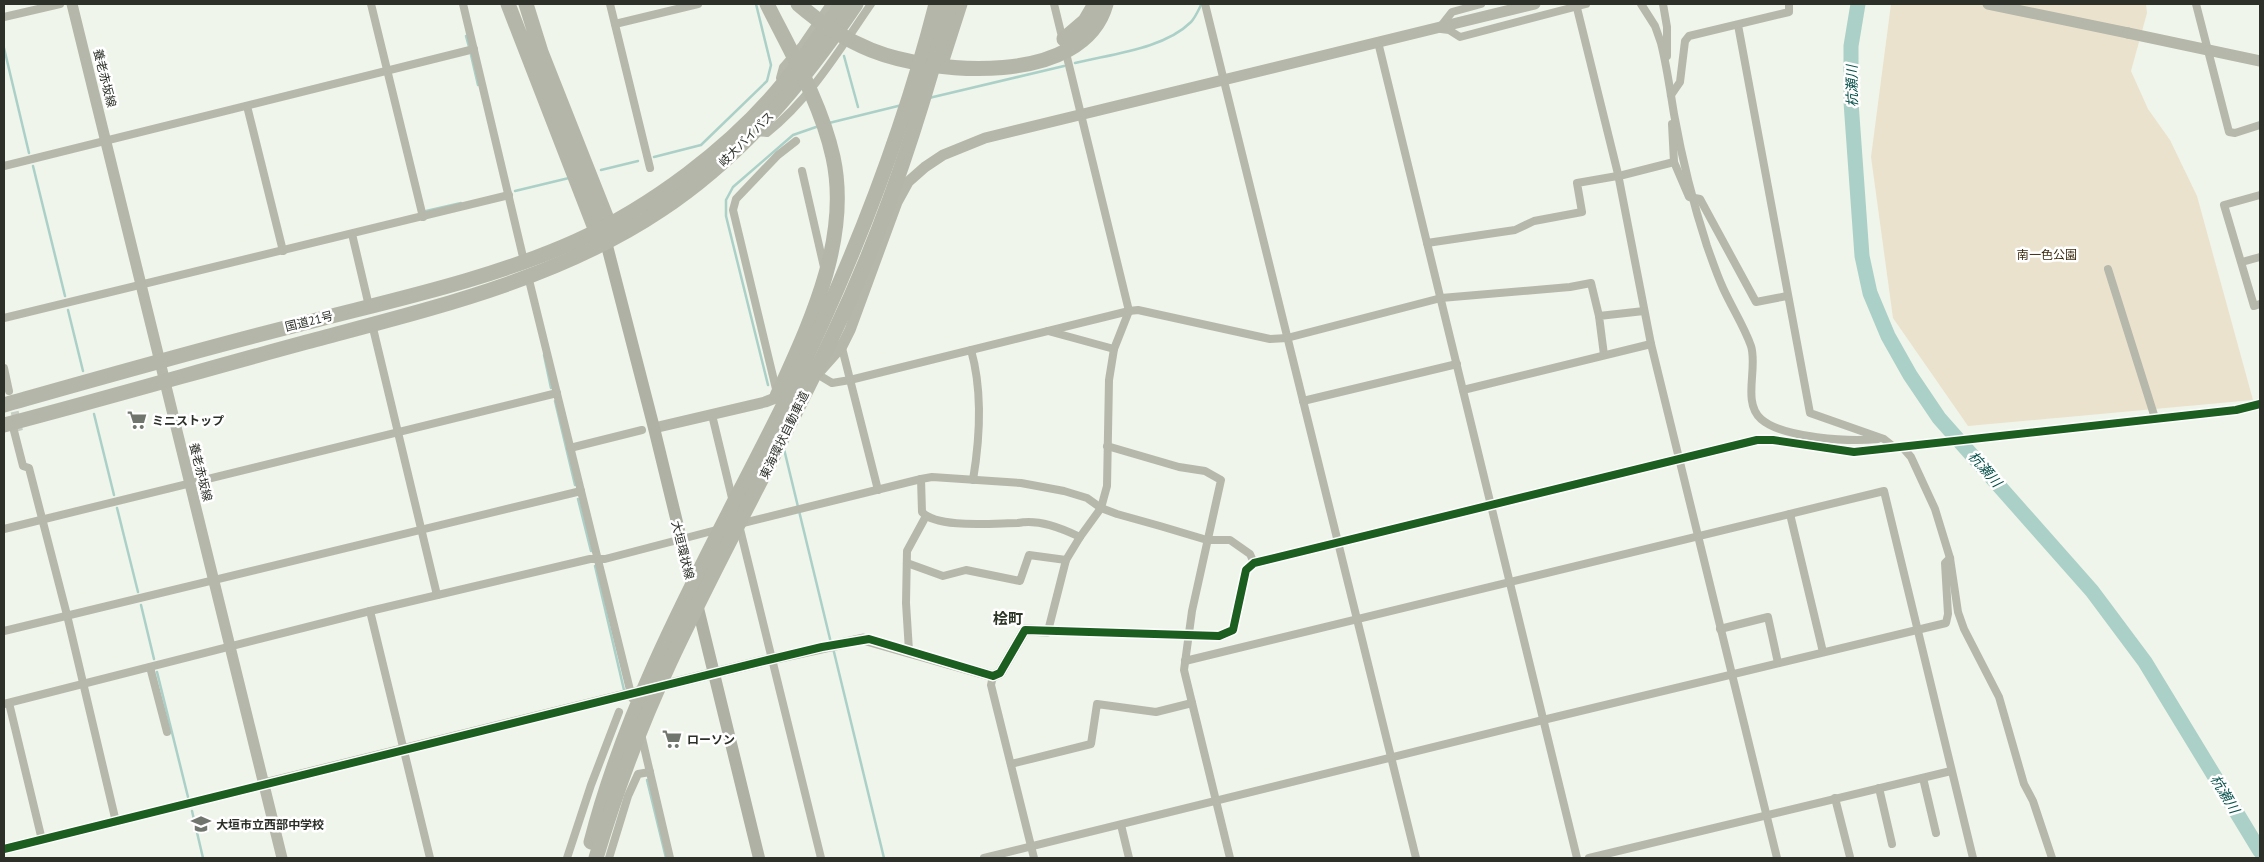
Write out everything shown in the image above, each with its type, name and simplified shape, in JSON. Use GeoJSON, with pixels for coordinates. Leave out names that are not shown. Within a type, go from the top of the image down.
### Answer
{"type":"FeatureCollection","features":[{"type":"Feature","properties":{"kind":"highway"},"geometry":{"type":"LineString","coordinates":[[508,4],[602,228]]}},
{"type":"Feature","properties":{"kind":"highway"},"geometry":{"type":"LineString","coordinates":[[526,4],[606,242]]}},
{"type":"Feature","properties":{"kind":"highway"},"geometry":{"type":"LineString","coordinates":[[702,564],[781,388],[821,289],[833,249],[837,219],[836,176],[828,137],[812,98],[767,4]]}},
{"type":"Feature","properties":{"kind":"highway"},"geometry":{"type":"LineString","coordinates":[[798,4],[832,30],[872,51],[914,64],[971,70],[991,69],[1031,62],[1069,49],[1090,32],[1098,22],[1106,4]]}},
{"type":"Feature","properties":{"kind":"highway"},"geometry":{"type":"LineString","coordinates":[[813,4],[838,22],[877,42],[915,54],[971,60],[1013,56],[1050,46],[1077,30],[1095,4]]}},
{"type":"Feature","properties":{"kind":"highway","name":"岐大バイパス"},"geometry":{"type":"LineString","coordinates":[[602,228],[657,195],[691,171],[757,112],[782,84],[842,4]]}},
{"type":"Feature","properties":{"kind":"highway","name":"岐大バイパス"},"geometry":{"type":"LineString","coordinates":[[606,242],[661,211],[731,156],[793,90],[856,4]]}},
{"type":"Feature","properties":{"kind":"highway","name":"東海環状自動車道"},"geometry":{"type":"LineString","coordinates":[[587,858],[613,768],[656,664],[702,564],[790,392],[821,327],[848,263],[893,147],[915,81],[936,4]]}},
{"type":"Feature","properties":{"kind":"highway","name":"東海環状自動車道"},"geometry":{"type":"LineString","coordinates":[[596,858],[627,763],[670,662],[835,331],[884,216],[919,114],[950,4]]}},
{"type":"Feature","properties":{"kind":"highway"},"geometry":{"type":"LineString","coordinates":[[884,216],[905,171],[928,107],[960,4]]}},
{"type":"Feature","properties":{"kind":"highway","name":"国道21号"},"geometry":{"type":"LineString","coordinates":[[6,398],[160,361],[483,276],[526,269],[602,228]]}},
{"type":"Feature","properties":{"kind":"highway","name":"国道21号"},"geometry":{"type":"LineString","coordinates":[[12,427],[165,380],[372,324],[606,242]]}},
{"type":"Feature","properties":{"kind":"main road","name":"大垣環状線"},"geometry":{"type":"LineString","coordinates":[[606,242],[648,429],[681,539],[759,858]]}},
{"type":"Feature","properties":{"kind":"street"},"geometry":{"type":"LineString","coordinates":[[4,17],[60,4]]}},
{"type":"Feature","properties":{"kind":"street","name":"養老赤坂線"},"geometry":{"type":"LineString","coordinates":[[72,4],[282,858]]}},
{"type":"Feature","properties":{"kind":"street"},"geometry":{"type":"LineString","coordinates":[[371,4],[423,217]]}},
{"type":"Feature","properties":{"kind":"street"},"geometry":{"type":"LineString","coordinates":[[463,4],[670,858]]}},
{"type":"Feature","properties":{"kind":"street"},"geometry":{"type":"LineString","coordinates":[[610,4],[650,168]]}},
{"type":"Feature","properties":{"kind":"street"},"geometry":{"type":"LineString","coordinates":[[615,24],[698,4]]}},
{"type":"Feature","properties":{"kind":"street"},"geometry":{"type":"LineString","coordinates":[[782,84],[780,78],[783,67],[802,45],[830,4]]}},
{"type":"Feature","properties":{"kind":"street"},"geometry":{"type":"LineString","coordinates":[[754,132],[767,133],[809,90],[871,4]]}},
{"type":"Feature","properties":{"kind":"street"},"geometry":{"type":"LineString","coordinates":[[1048,630],[1066,560],[1101,508],[1107,486],[1109,380],[1114,349],[1129,310],[1054,4]]}},
{"type":"Feature","properties":{"kind":"street"},"geometry":{"type":"LineString","coordinates":[[1206,4],[1223,80],[1393,758],[1416,858]]}},
{"type":"Feature","properties":{"kind":"street"},"geometry":{"type":"LineString","coordinates":[[1439,28],[1452,12],[1481,4]]}},
{"type":"Feature","properties":{"kind":"street"},"geometry":{"type":"LineString","coordinates":[[570,448],[712,415],[778,397],[793,391],[817,374],[842,346],[862,301],[897,202],[908,182],[925,166],[943,155],[985,138],[1535,4]]}},
{"type":"Feature","properties":{"kind":"street"},"geometry":{"type":"LineString","coordinates":[[1439,28],[1449,30],[1460,37],[1576,5],[1586,4]]}},
{"type":"Feature","properties":{"kind":"street"},"geometry":{"type":"LineString","coordinates":[[1641,4],[1654,26],[1666,61],[1674,115],[1693,199],[1707,246],[1723,288],[1752,348],[1754,370],[1753,407],[1759,418],[1772,427],[1808,436],[1857,440],[1884,439],[1894,447]]}},
{"type":"Feature","properties":{"kind":"street"},"geometry":{"type":"LineString","coordinates":[[1663,4],[1667,27],[1668,53],[1666,61]]}},
{"type":"Feature","properties":{"kind":"street"},"geometry":{"type":"LineString","coordinates":[[1671,95],[1680,82],[1685,41],[1689,36],[1789,12],[1789,4]]}},
{"type":"Feature","properties":{"kind":"street"},"geometry":{"type":"LineString","coordinates":[[1988,4],[2260,61]]}},
{"type":"Feature","properties":{"kind":"street"},"geometry":{"type":"LineString","coordinates":[[2196,4],[2229,132],[2235,134],[2260,125]]}},
{"type":"Feature","properties":{"kind":"street"},"geometry":{"type":"LineString","coordinates":[[1576,5],[1618,174],[1651,344],[1777,858]]}},
{"type":"Feature","properties":{"kind":"street"},"geometry":{"type":"LineString","coordinates":[[1738,25],[1810,413],[1878,439]]}},
{"type":"Feature","properties":{"kind":"street"},"geometry":{"type":"LineString","coordinates":[[1378,42],[1577,858]]}},
{"type":"Feature","properties":{"kind":"street"},"geometry":{"type":"LineString","coordinates":[[4,166],[474,49]]}},
{"type":"Feature","properties":{"kind":"street"},"geometry":{"type":"LineString","coordinates":[[247,106],[283,251]]}},
{"type":"Feature","properties":{"kind":"street"},"geometry":{"type":"LineString","coordinates":[[1674,115],[1672,119],[1674,162],[1689,197],[1700,199],[1756,302],[1787,296]]}},
{"type":"Feature","properties":{"kind":"street"},"geometry":{"type":"LineString","coordinates":[[778,397],[733,210],[736,199],[778,156],[796,141]]}},
{"type":"Feature","properties":{"kind":"street"},"geometry":{"type":"LineString","coordinates":[[1427,243],[1515,230],[1534,221],[1582,212],[1577,182],[1618,174],[1623,175],[1674,162]]}},
{"type":"Feature","properties":{"kind":"street"},"geometry":{"type":"LineString","coordinates":[[802,171],[850,380],[878,490]]}},
{"type":"Feature","properties":{"kind":"street"},"geometry":{"type":"LineString","coordinates":[[4,318],[509,195]]}},
{"type":"Feature","properties":{"kind":"street"},"geometry":{"type":"LineString","coordinates":[[2260,195],[2224,205],[2254,306],[2260,304]]}},
{"type":"Feature","properties":{"kind":"street"},"geometry":{"type":"LineString","coordinates":[[352,234],[369,306]]}},
{"type":"Feature","properties":{"kind":"street"},"geometry":{"type":"LineString","coordinates":[[2242,262],[2260,257]]}},
{"type":"Feature","properties":{"kind":"street"},"geometry":{"type":"LineString","coordinates":[[2108,269],[2155,418]]}},
{"type":"Feature","properties":{"kind":"street"},"geometry":{"type":"LineString","coordinates":[[817,374],[832,383],[850,380],[1129,310],[1138,310],[1270,339],[1287,338],[1441,298],[1570,287],[1591,283],[1599,316],[1604,355]]}},
{"type":"Feature","properties":{"kind":"street"},"geometry":{"type":"LineString","coordinates":[[1599,316],[1644,311]]}},
{"type":"Feature","properties":{"kind":"street"},"geometry":{"type":"LineString","coordinates":[[372,324],[423,530],[437,595]]}},
{"type":"Feature","properties":{"kind":"street"},"geometry":{"type":"LineString","coordinates":[[1046,331],[1114,349]]}},
{"type":"Feature","properties":{"kind":"street"},"geometry":{"type":"LineString","coordinates":[[1463,390],[1651,344]]}},
{"type":"Feature","properties":{"kind":"street"},"geometry":{"type":"LineString","coordinates":[[971,350],[976,366],[979,412],[979,446],[974,480]]}},
{"type":"Feature","properties":{"kind":"street"},"geometry":{"type":"LineString","coordinates":[[1303,401],[1457,364]]}},
{"type":"Feature","properties":{"kind":"street"},"geometry":{"type":"LineString","coordinates":[[4,368],[6,398]]}},
{"type":"Feature","properties":{"kind":"street"},"geometry":{"type":"LineString","coordinates":[[4,529],[557,393]]}},
{"type":"Feature","properties":{"kind":"street"},"geometry":{"type":"LineString","coordinates":[[4,849],[264,784],[631,696],[822,647],[869,639],[993,676],[1000,673],[1025,630],[1219,636],[1233,630],[1246,570],[1254,563],[1679,461],[1758,440],[1774,440],[1854,452],[2236,410],[2260,404]]}},
{"type":"Feature","properties":{"kind":"street"},"geometry":{"type":"LineString","coordinates":[[712,415],[821,858]]}},
{"type":"Feature","properties":{"kind":"street"},"geometry":{"type":"LineString","coordinates":[[12,427],[23,466],[29,468],[43,520],[116,822]]}},
{"type":"Feature","properties":{"kind":"street"},"geometry":{"type":"LineString","coordinates":[[1107,446],[1179,467],[1205,471],[1221,480],[1188,635],[1184,670],[1230,858]]}},
{"type":"Feature","properties":{"kind":"street"},"geometry":{"type":"LineString","coordinates":[[1903,448],[1911,457],[1927,489],[1950,558],[1958,612],[1964,629],[1999,697],[2024,784],[2033,801],[2052,858]]}},
{"type":"Feature","properties":{"kind":"street"},"geometry":{"type":"LineString","coordinates":[[42,840],[6,703],[370,611],[598,559],[921,479],[932,477],[1021,483],[1064,491],[1087,498],[1101,508],[1207,540],[1230,540],[1250,554],[1254,563]]}},
{"type":"Feature","properties":{"kind":"street"},"geometry":{"type":"LineString","coordinates":[[921,479],[922,512],[926,516],[947,522],[1018,523],[1028,521],[1060,527],[1080,537]]}},
{"type":"Feature","properties":{"kind":"street"},"geometry":{"type":"LineString","coordinates":[[4,631],[214,582],[581,491]]}},
{"type":"Feature","properties":{"kind":"street"},"geometry":{"type":"LineString","coordinates":[[1185,662],[1884,491],[1973,858]]}},
{"type":"Feature","properties":{"kind":"street"},"geometry":{"type":"LineString","coordinates":[[1790,514],[1823,652]]}},
{"type":"Feature","properties":{"kind":"street"},"geometry":{"type":"LineString","coordinates":[[909,651],[906,603],[907,551],[926,516]]}},
{"type":"Feature","properties":{"kind":"street"},"geometry":{"type":"LineString","coordinates":[[907,563],[943,576],[966,570],[1020,581],[1029,555],[1066,560]]}},
{"type":"Feature","properties":{"kind":"street"},"geometry":{"type":"LineString","coordinates":[[984,858],[1946,623],[1948,614],[1945,563],[1950,558]]}},
{"type":"Feature","properties":{"kind":"street"},"geometry":{"type":"LineString","coordinates":[[370,611],[430,858]]}},
{"type":"Feature","properties":{"kind":"street"},"geometry":{"type":"LineString","coordinates":[[1720,629],[1768,617],[1778,663]]}},
{"type":"Feature","properties":{"kind":"street"},"geometry":{"type":"LineString","coordinates":[[150,667],[167,732]]}},
{"type":"Feature","properties":{"kind":"street"},"geometry":{"type":"LineString","coordinates":[[993,676],[991,685],[1034,858]]}},
{"type":"Feature","properties":{"kind":"street"},"geometry":{"type":"LineString","coordinates":[[1011,764],[1092,744],[1097,704],[1156,712],[1192,703]]}},
{"type":"Feature","properties":{"kind":"street"},"geometry":{"type":"LineString","coordinates":[[567,858],[591,785],[619,712]]}},
{"type":"Feature","properties":{"kind":"street"},"geometry":{"type":"LineString","coordinates":[[1589,858],[1951,771]]}},
{"type":"Feature","properties":{"kind":"street"},"geometry":{"type":"LineString","coordinates":[[609,858],[628,796],[638,774],[650,772]]}},
{"type":"Feature","properties":{"kind":"street"},"geometry":{"type":"LineString","coordinates":[[1923,778],[1936,833]]}},
{"type":"Feature","properties":{"kind":"street"},"geometry":{"type":"LineString","coordinates":[[591,785],[628,796]]}},
{"type":"Feature","properties":{"kind":"street"},"geometry":{"type":"LineString","coordinates":[[1879,788],[1892,844]]}},
{"type":"Feature","properties":{"kind":"street"},"geometry":{"type":"LineString","coordinates":[[1835,798],[1850,857]]}},
{"type":"Feature","properties":{"kind":"street"},"geometry":{"type":"LineString","coordinates":[[1121,825],[1129,858]]}},
{"type":"Feature","properties":{"kind":"green space","name":"南一色公園"},"geometry":{"type":"Polygon","coordinates":[[[1891,4],[2146,4],[2147,13],[2131,71],[2148,109],[2170,140],[2197,196],[2253,400],[1968,426],[1893,318],[1871,157],[1891,4]]]}},
{"type":"Feature","properties":{"kind":"waterway"},"geometry":{"type":"LineString","coordinates":[[654,157],[701,145],[767,81],[771,65],[756,4]]}},
{"type":"Feature","properties":{"kind":"waterway","name":"杭瀬川"},"geometry":{"type":"LineString","coordinates":[[1858,4],[1851,46],[1851,102],[1862,256],[1870,293],[1888,336],[1910,375],[1939,418],[2092,591],[2145,662],[2260,851]]}},
{"type":"Feature","properties":{"kind":"waterway"},"geometry":{"type":"LineString","coordinates":[[1075,63],[1136,49],[1167,39],[1191,22],[1201,5]]}},
{"type":"Feature","properties":{"kind":"waterway"},"geometry":{"type":"LineString","coordinates":[[466,36],[469,47]]}},
{"type":"Feature","properties":{"kind":"waterway"},"geometry":{"type":"LineString","coordinates":[[4,48],[29,153]]}},
{"type":"Feature","properties":{"kind":"waterway"},"geometry":{"type":"LineString","coordinates":[[471,55],[478,85]]}},
{"type":"Feature","properties":{"kind":"waterway"},"geometry":{"type":"LineString","coordinates":[[844,56],[858,107]]}},
{"type":"Feature","properties":{"kind":"waterway"},"geometry":{"type":"LineString","coordinates":[[929,98],[1064,66]]}},
{"type":"Feature","properties":{"kind":"waterway"},"geometry":{"type":"LineString","coordinates":[[829,123],[902,105]]}},
{"type":"Feature","properties":{"kind":"waterway"},"geometry":{"type":"LineString","coordinates":[[768,385],[726,216],[726,200],[733,187],[793,135],[819,126]]}},
{"type":"Feature","properties":{"kind":"waterway"},"geometry":{"type":"LineString","coordinates":[[601,170],[638,161]]}},
{"type":"Feature","properties":{"kind":"waterway"},"geometry":{"type":"LineString","coordinates":[[33,166],[65,296]]}},
{"type":"Feature","properties":{"kind":"waterway"},"geometry":{"type":"LineString","coordinates":[[515,191],[569,178]]}},
{"type":"Feature","properties":{"kind":"waterway"},"geometry":{"type":"LineString","coordinates":[[426,211],[461,203]]}},
{"type":"Feature","properties":{"kind":"waterway"},"geometry":{"type":"LineString","coordinates":[[68,310],[83,371]]}},
{"type":"Feature","properties":{"kind":"waterway"},"geometry":{"type":"LineString","coordinates":[[544,355],[551,388]]}},
{"type":"Feature","properties":{"kind":"waterway"},"geometry":{"type":"LineString","coordinates":[[555,401],[575,485]]}},
{"type":"Feature","properties":{"kind":"waterway"},"geometry":{"type":"LineString","coordinates":[[94,414],[114,495]]}},
{"type":"Feature","properties":{"kind":"waterway"},"geometry":{"type":"LineString","coordinates":[[784,449],[831,643]]}},
{"type":"Feature","properties":{"kind":"waterway"},"geometry":{"type":"LineString","coordinates":[[578,499],[591,551]]}},
{"type":"Feature","properties":{"kind":"waterway"},"geometry":{"type":"LineString","coordinates":[[117,508],[138,592]]}},
{"type":"Feature","properties":{"kind":"waterway"},"geometry":{"type":"LineString","coordinates":[[595,566],[624,690]]}},
{"type":"Feature","properties":{"kind":"waterway"},"geometry":{"type":"LineString","coordinates":[[141,605],[154,659]]}},
{"type":"Feature","properties":{"kind":"waterway"},"geometry":{"type":"LineString","coordinates":[[833,648],[884,858]]}},
{"type":"Feature","properties":{"kind":"waterway"},"geometry":{"type":"LineString","coordinates":[[157,672],[188,797]]}},
{"type":"Feature","properties":{"kind":"waterway"},"geometry":{"type":"LineString","coordinates":[[647,780],[666,858]]}},
{"type":"Feature","properties":{"kind":"waterway"},"geometry":{"type":"LineString","coordinates":[[192,811],[203,858]]}},
{"type":"Feature","properties":{"kind":"tunnel"},"geometry":{"type":"LineString","coordinates":[[12,400],[19,431]]}},
{"type":"Feature","properties":{"kind":"cycle path"},"geometry":{"type":"LineString","coordinates":[[4,849],[822,647],[869,639],[993,676],[1000,673],[1025,630],[1219,636],[1233,630],[1246,570],[1254,563],[1757,440],[1773,440],[1854,452],[2236,410],[2260,404]]}},
{"type":"Feature","properties":{"kind":"place","name":"ミニストップ"},"geometry":{"type":"Point","coordinates":[137,420]}},
{"type":"Feature","properties":{"kind":"place","name":"ローソン"},"geometry":{"type":"Point","coordinates":[672,739]}},
{"type":"Feature","properties":{"kind":"place","name":"大垣市立西部中学校"},"geometry":{"type":"Point","coordinates":[201,824]}},
{"type":"Feature","properties":{"kind":"district","name":"桧町"},"geometry":{"type":"Point","coordinates":[1008,618]}}]}
